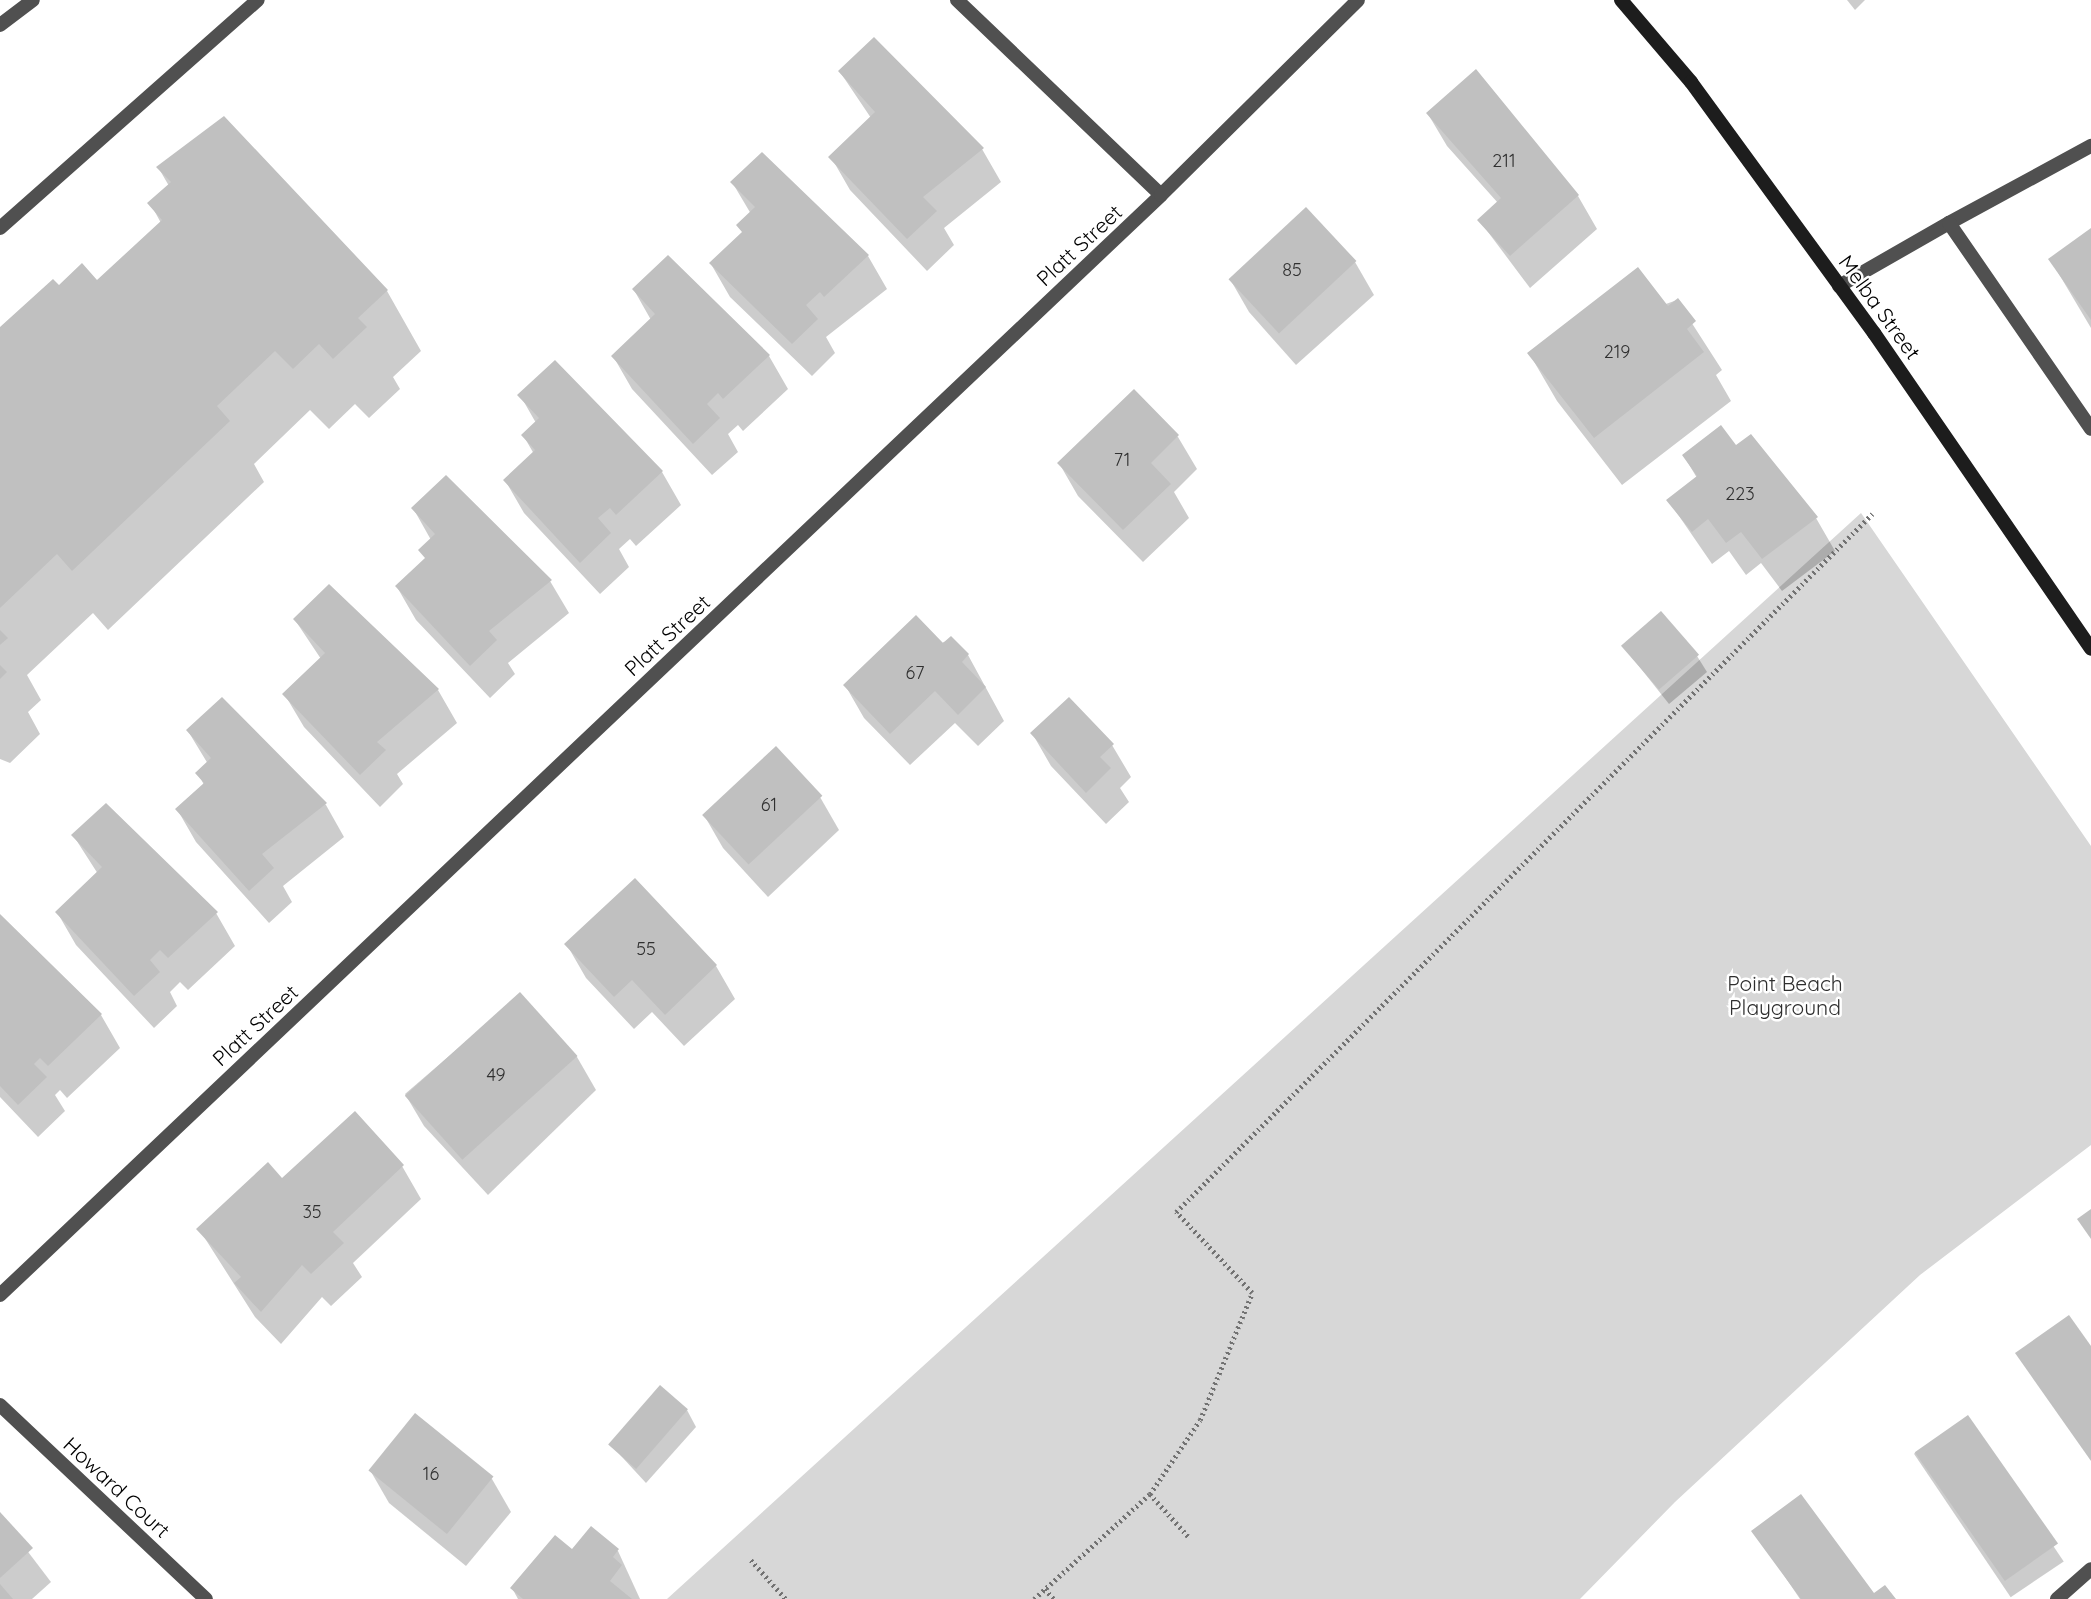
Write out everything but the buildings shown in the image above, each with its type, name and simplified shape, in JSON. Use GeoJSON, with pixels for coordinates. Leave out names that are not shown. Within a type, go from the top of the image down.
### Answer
{"type":"FeatureCollection","features":[{"type":"Feature","properties":{"kind":"main road","name":"Melba Street"},"geometry":{"type":"LineString","coordinates":[[1621,0],[1691,82],[1839,286],[2091,649]]}},
{"type":"Feature","properties":{"kind":"street"},"geometry":{"type":"LineString","coordinates":[[0,24],[33,0]]}},
{"type":"Feature","properties":{"kind":"street"},"geometry":{"type":"LineString","coordinates":[[0,228],[258,0]]}},
{"type":"Feature","properties":{"kind":"street"},"geometry":{"type":"LineString","coordinates":[[957,0],[1161,195]]}},
{"type":"Feature","properties":{"kind":"street","name":"Platt Street"},"geometry":{"type":"LineString","coordinates":[[0,1295],[1161,195],[1358,0]]}},
{"type":"Feature","properties":{"kind":"street"},"geometry":{"type":"LineString","coordinates":[[1839,286],[2091,146]]}},
{"type":"Feature","properties":{"kind":"street"},"geometry":{"type":"LineString","coordinates":[[1949,223],[2091,429]]}},
{"type":"Feature","properties":{"kind":"street","name":"Howard Court"},"geometry":{"type":"LineString","coordinates":[[0,1405],[206,1599]]}},
{"type":"Feature","properties":{"kind":"street"},"geometry":{"type":"LineString","coordinates":[[2057,1599],[2091,1569]]}},
{"type":"Feature","properties":{"kind":"path"},"geometry":{"type":"LineString","coordinates":[[1034,1599],[1150,1494],[1200,1420],[1252,1293],[1176,1212],[1872,514]]}},
{"type":"Feature","properties":{"kind":"path"},"geometry":{"type":"LineString","coordinates":[[1150,1494],[1188,1536]]}},
{"type":"Feature","properties":{"kind":"path"},"geometry":{"type":"LineString","coordinates":[[751,1560],[786,1599]]}},
{"type":"Feature","properties":{"kind":"path"},"geometry":{"type":"LineString","coordinates":[[1045,1589],[1054,1599]]}},
{"type":"Feature","properties":{"kind":"green space","name":"Point Beach Playground"},"geometry":{"type":"Polygon","coordinates":[[[1861,513],[2091,846],[2091,1145],[1920,1275],[1675,1502],[1580,1599],[667,1599],[1861,513]]]}}]}
